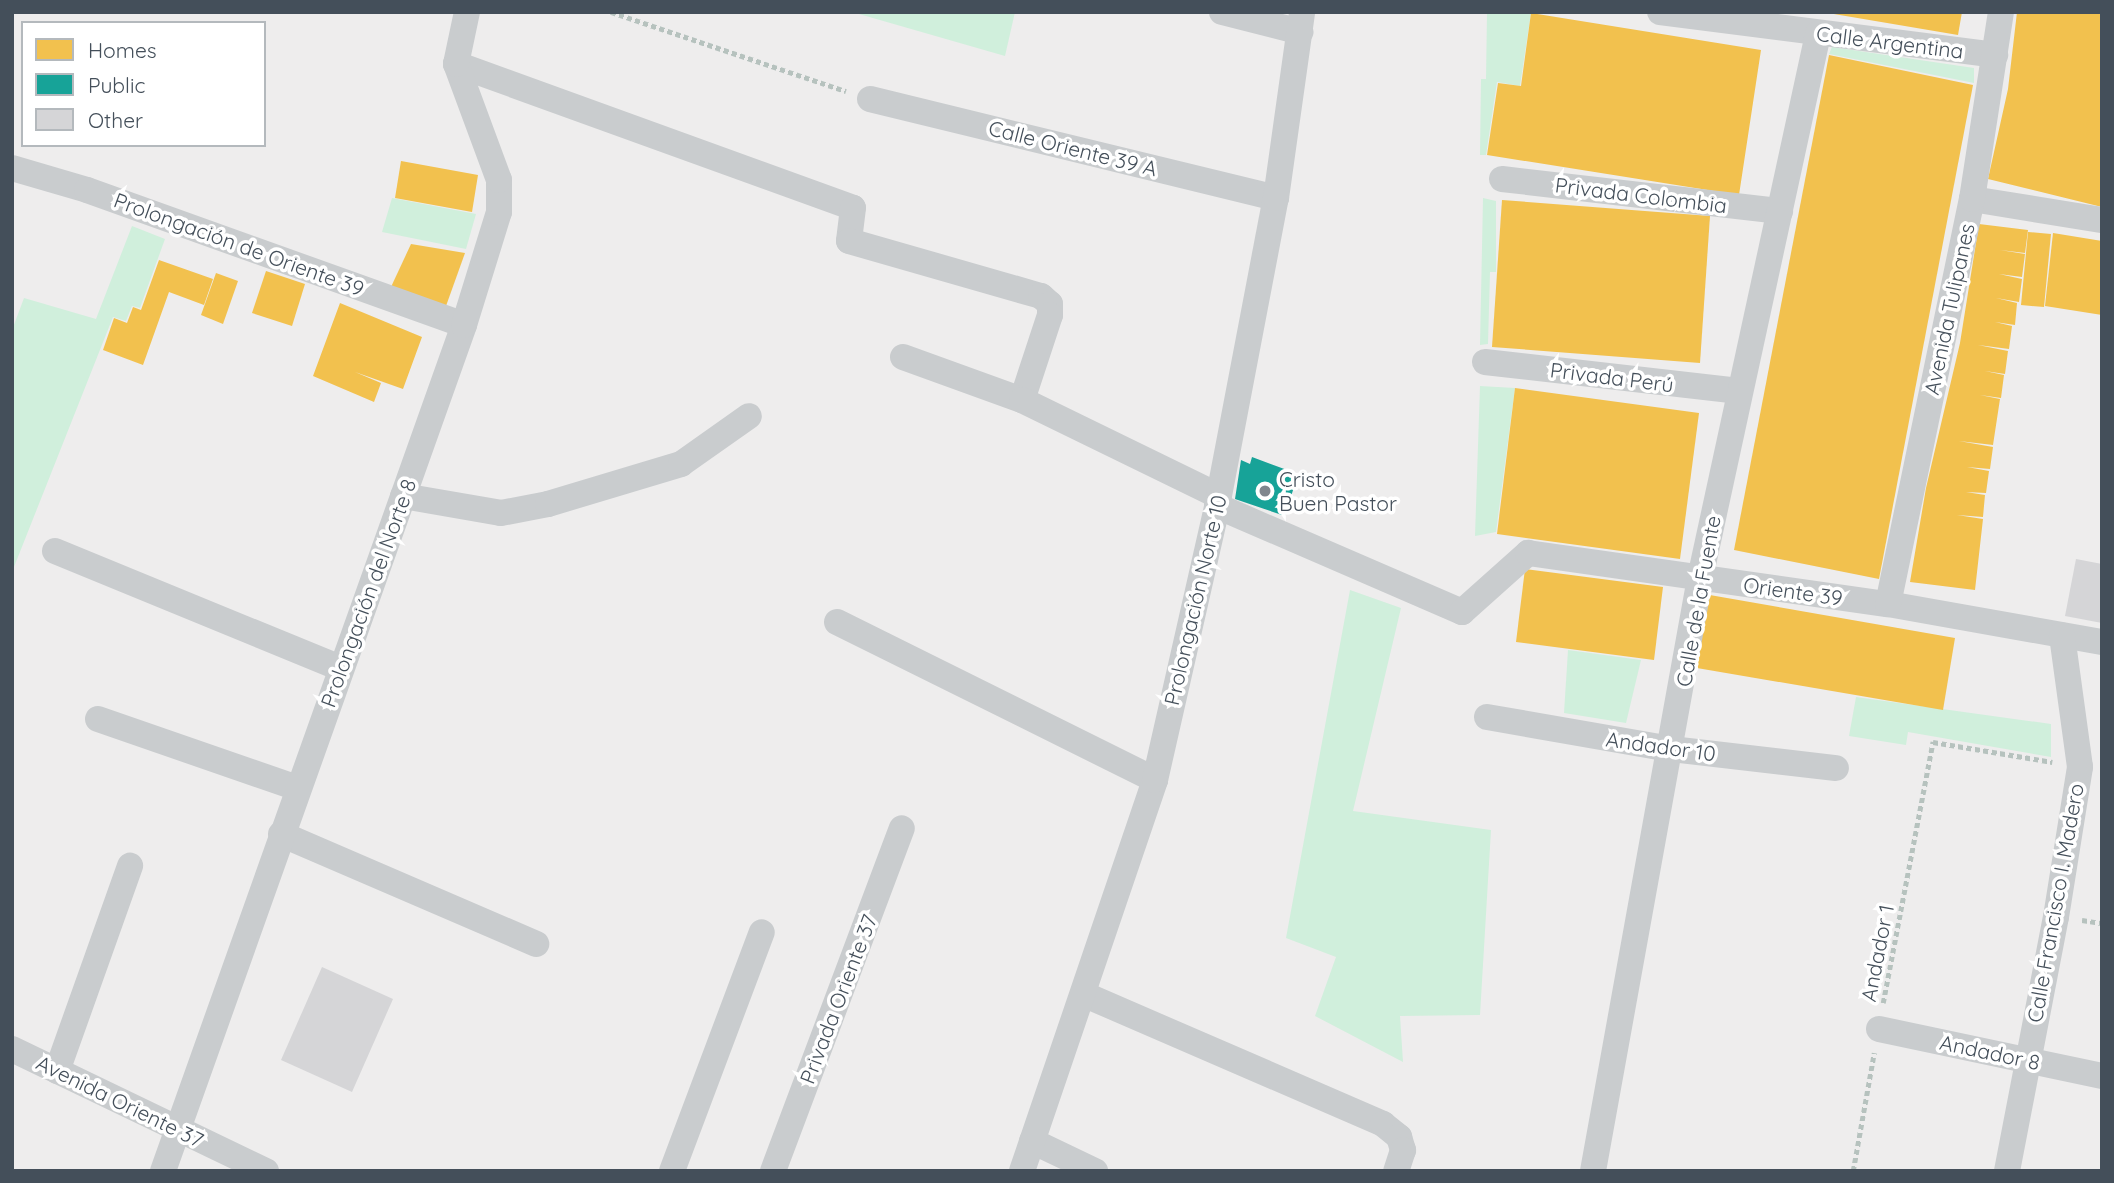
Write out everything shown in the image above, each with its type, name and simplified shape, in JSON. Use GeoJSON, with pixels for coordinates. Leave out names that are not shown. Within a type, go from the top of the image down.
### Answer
{"type":"FeatureCollection","features":[{"type":"Feature","properties":{"kind":"street"},"geometry":{"type":"LineString","coordinates":[[467,12],[456,64],[853,208],[849,241],[1041,296],[1050,304],[1050,315],[1022,400]]}},
{"type":"Feature","properties":{"kind":"street"},"geometry":{"type":"LineString","coordinates":[[1222,12],[1302,22]]}},
{"type":"Feature","properties":{"kind":"street","name":"Calle Argentina"},"geometry":{"type":"LineString","coordinates":[[1660,12],[1995,55]]}},
{"type":"Feature","properties":{"kind":"street","name":"Avenida Tulipanes"},"geometry":{"type":"LineString","coordinates":[[1888,604],[1972,198],[2001,12]]}},
{"type":"Feature","properties":{"kind":"street","name":"Prolongación Norte 10"},"geometry":{"type":"LineString","coordinates":[[1022,1171],[1155,780],[1218,501],[1276,198],[1302,22]]}},
{"type":"Feature","properties":{"kind":"street","name":"Calle de la Fuente"},"geometry":{"type":"LineString","coordinates":[[1593,1171],[1700,578],[1818,34]]}},
{"type":"Feature","properties":{"kind":"street","name":"Prolongación del Norte 8"},"geometry":{"type":"LineString","coordinates":[[163,1171],[297,788],[464,325],[499,212],[499,180],[456,64]]}},
{"type":"Feature","properties":{"kind":"street","name":"Calle Oriente 39 A"},"geometry":{"type":"LineString","coordinates":[[870,99],[1276,198]]}},
{"type":"Feature","properties":{"kind":"street","name":"Prolongación de Oriente 39"},"geometry":{"type":"LineString","coordinates":[[12,168],[87,190],[464,325]]}},
{"type":"Feature","properties":{"kind":"street","name":"Privada Colombia"},"geometry":{"type":"LineString","coordinates":[[1502,179],[1780,211]]}},
{"type":"Feature","properties":{"kind":"street"},"geometry":{"type":"LineString","coordinates":[[1972,198],[2102,220]]}},
{"type":"Feature","properties":{"kind":"street"},"geometry":{"type":"LineString","coordinates":[[903,357],[1022,400],[1218,501]]}},
{"type":"Feature","properties":{"kind":"street","name":"Privada Perú"},"geometry":{"type":"LineString","coordinates":[[1485,362],[1739,391]]}},
{"type":"Feature","properties":{"kind":"street"},"geometry":{"type":"LineString","coordinates":[[403,496],[501,513],[548,504],[681,464],[749,416]]}},
{"type":"Feature","properties":{"kind":"street","name":"Oriente 39"},"geometry":{"type":"LineString","coordinates":[[1218,501],[1462,612],[1528,553],[1888,604],[2102,642]]}},
{"type":"Feature","properties":{"kind":"street"},"geometry":{"type":"LineString","coordinates":[[55,551],[341,668]]}},
{"type":"Feature","properties":{"kind":"street"},"geometry":{"type":"LineString","coordinates":[[837,622],[1155,780]]}},
{"type":"Feature","properties":{"kind":"street","name":"Calle Francisco I. Madero"},"geometry":{"type":"LineString","coordinates":[[2007,1171],[2026,1060],[2056,917],[2080,767],[2062,635]]}},
{"type":"Feature","properties":{"kind":"street","name":"Andador 10"},"geometry":{"type":"LineString","coordinates":[[1487,717],[1671,750],[1836,768]]}},
{"type":"Feature","properties":{"kind":"street"},"geometry":{"type":"LineString","coordinates":[[98,719],[297,788]]}},
{"type":"Feature","properties":{"kind":"street","name":"Privada Oriente 37"},"geometry":{"type":"LineString","coordinates":[[773,1171],[902,828]]}},
{"type":"Feature","properties":{"kind":"street"},"geometry":{"type":"LineString","coordinates":[[281,834],[536,944]]}},
{"type":"Feature","properties":{"kind":"street"},"geometry":{"type":"LineString","coordinates":[[57,1071],[130,866]]}},
{"type":"Feature","properties":{"kind":"street"},"geometry":{"type":"LineString","coordinates":[[672,1171],[762,932]]}},
{"type":"Feature","properties":{"kind":"street"},"geometry":{"type":"LineString","coordinates":[[1083,994],[1383,1124],[1399,1137],[1403,1150],[1396,1171]]}},
{"type":"Feature","properties":{"kind":"street","name":"Andador 8"},"geometry":{"type":"LineString","coordinates":[[1878,1029],[2102,1076]]}},
{"type":"Feature","properties":{"kind":"street","name":"Avenida Oriente 37"},"geometry":{"type":"LineString","coordinates":[[12,1049],[267,1171]]}},
{"type":"Feature","properties":{"kind":"street"},"geometry":{"type":"LineString","coordinates":[[1032,1141],[1095,1171]]}},
{"type":"Feature","properties":{"kind":"path"},"geometry":{"type":"LineString","coordinates":[[611,12],[870,99]]}},
{"type":"Feature","properties":{"kind":"path","name":"Andador 1"},"geometry":{"type":"LineString","coordinates":[[1853,1171],[1933,742],[2080,767]]}},
{"type":"Feature","properties":{"kind":"green space"},"geometry":{"type":"Polygon","coordinates":[[[852,12],[1015,12],[1005,56],[852,12]]]}},
{"type":"Feature","properties":{"kind":"green space"},"geometry":{"type":"Polygon","coordinates":[[[1487,12],[1531,13],[1520,86],[1497,82],[1486,155],[1480,155],[1481,79],[1486,79],[1487,12]]]}},
{"type":"Feature","properties":{"kind":"green space"},"geometry":{"type":"Polygon","coordinates":[[[1832,47],[1974,68],[1974,83],[1829,54],[1832,47]]]}},
{"type":"Feature","properties":{"kind":"green space"},"geometry":{"type":"Polygon","coordinates":[[[392,198],[476,214],[466,249],[382,232],[392,198]]]}},
{"type":"Feature","properties":{"kind":"green space"},"geometry":{"type":"Polygon","coordinates":[[[1483,198],[1496,201],[1496,272],[1490,272],[1488,344],[1480,345],[1483,198]]]}},
{"type":"Feature","properties":{"kind":"green space"},"geometry":{"type":"Polygon","coordinates":[[[132,226],[165,239],[140,308],[132,306],[126,321],[113,317],[12,572],[12,330],[24,298],[96,319],[132,226]]]}},
{"type":"Feature","properties":{"kind":"green space"},"geometry":{"type":"Polygon","coordinates":[[[1480,386],[1515,388],[1496,532],[1475,536],[1480,386]]]}},
{"type":"Feature","properties":{"kind":"green space"},"geometry":{"type":"Polygon","coordinates":[[[1350,590],[1401,608],[1353,811],[1491,830],[1480,1015],[1400,1016],[1403,1062],[1315,1016],[1336,957],[1286,938],[1350,590]]]}},
{"type":"Feature","properties":{"kind":"green space"},"geometry":{"type":"Polygon","coordinates":[[[1568,650],[1641,660],[1626,723],[1564,713],[1568,650]]]}},
{"type":"Feature","properties":{"kind":"green space"},"geometry":{"type":"Polygon","coordinates":[[[1856,697],[2051,724],[2051,757],[1908,732],[1906,745],[1849,736],[1856,697]]]}},
{"type":"Feature","properties":{"kind":"building: Homes"},"geometry":{"type":"Polygon","coordinates":[[[1822,12],[1962,12],[1958,35],[1822,12]]]}},
{"type":"Feature","properties":{"kind":"building: Homes"},"geometry":{"type":"Polygon","coordinates":[[[2017,12],[2102,12],[2102,207],[1988,179],[2008,89],[2017,12]]]}},
{"type":"Feature","properties":{"kind":"building: Homes"},"geometry":{"type":"Polygon","coordinates":[[[1531,13],[1761,50],[1739,195],[1487,155],[1498,83],[1521,86],[1531,13]]]}},
{"type":"Feature","properties":{"kind":"building: Homes"},"geometry":{"type":"Polygon","coordinates":[[[1829,55],[1973,85],[1879,579],[1734,550],[1829,55]]]}},
{"type":"Feature","properties":{"kind":"building: Homes"},"geometry":{"type":"Polygon","coordinates":[[[401,161],[478,175],[472,212],[395,198],[401,161]]]}},
{"type":"Feature","properties":{"kind":"building: Homes"},"geometry":{"type":"Polygon","coordinates":[[[1502,200],[1710,216],[1700,363],[1492,347],[1502,200]]]}},
{"type":"Feature","properties":{"kind":"building: Homes"},"geometry":{"type":"Polygon","coordinates":[[[1979,224],[2028,230],[2025,253],[2000,250],[2025,254],[2022,277],[1999,274],[2022,279],[2019,302],[1996,298],[2017,303],[2015,325],[1995,322],[2012,326],[2009,349],[1978,345],[2008,351],[2005,374],[1985,371],[2004,375],[2001,398],[1980,395],[2000,399],[1993,445],[1959,441],[1993,447],[1990,469],[1967,467],[1989,471],[1986,493],[1966,492],[1985,495],[1983,517],[1957,515],[1983,519],[1975,590],[1910,582],[1926,488],[1960,343],[1979,224]]]}},
{"type":"Feature","properties":{"kind":"building: Homes"},"geometry":{"type":"Polygon","coordinates":[[[2028,232],[2051,234],[2044,307],[2021,305],[2028,232]]]}},
{"type":"Feature","properties":{"kind":"building: Homes"},"geometry":{"type":"Polygon","coordinates":[[[2053,233],[2102,241],[2102,315],[2045,306],[2053,233]]]}},
{"type":"Feature","properties":{"kind":"building: Homes"},"geometry":{"type":"Polygon","coordinates":[[[411,244],[465,253],[446,306],[391,287],[411,244]]]}},
{"type":"Feature","properties":{"kind":"building: Homes"},"geometry":{"type":"Polygon","coordinates":[[[159,260],[213,279],[204,305],[169,292],[143,365],[103,350],[114,318],[127,323],[133,307],[141,310],[159,260]]]}},
{"type":"Feature","properties":{"kind":"building: Homes"},"geometry":{"type":"Polygon","coordinates":[[[266,271],[305,284],[292,326],[252,313],[266,271]]]}},
{"type":"Feature","properties":{"kind":"building: Homes"},"geometry":{"type":"Polygon","coordinates":[[[216,273],[238,281],[223,324],[201,315],[216,273]]]}},
{"type":"Feature","properties":{"kind":"building: Homes"},"geometry":{"type":"Polygon","coordinates":[[[340,303],[422,337],[403,389],[355,372],[381,383],[374,402],[313,376],[340,303]]]}},
{"type":"Feature","properties":{"kind":"building: Homes"},"geometry":{"type":"Polygon","coordinates":[[[1515,388],[1699,413],[1680,559],[1497,534],[1515,388]]]}},
{"type":"Feature","properties":{"kind":"building: Homes"},"geometry":{"type":"Polygon","coordinates":[[[1525,569],[1663,587],[1654,660],[1516,642],[1525,569]]]}},
{"type":"Feature","properties":{"kind":"building: Homes"},"geometry":{"type":"Polygon","coordinates":[[[1704,594],[1955,638],[1943,710],[1691,667],[1704,594]]]}},
{"type":"Feature","properties":{"kind":"building: Public","name":"Cristo Buen Pastor"},"geometry":{"type":"Polygon","coordinates":[[[1252,457],[1298,474],[1285,516],[1235,499],[1241,460],[1250,464],[1252,457]]]}},
{"type":"Feature","properties":{"kind":"building: Other"},"geometry":{"type":"Polygon","coordinates":[[[2076,559],[2102,564],[2102,623],[2065,616],[2076,559]]]}},
{"type":"Feature","properties":{"kind":"building: Other"},"geometry":{"type":"Polygon","coordinates":[[[322,967],[393,999],[352,1092],[281,1060],[322,967]]]}},
{"type":"Feature","properties":{"kind":"place","name":"Cristo Buen Pastor"},"geometry":{"type":"Point","coordinates":[1265,491]}}]}
